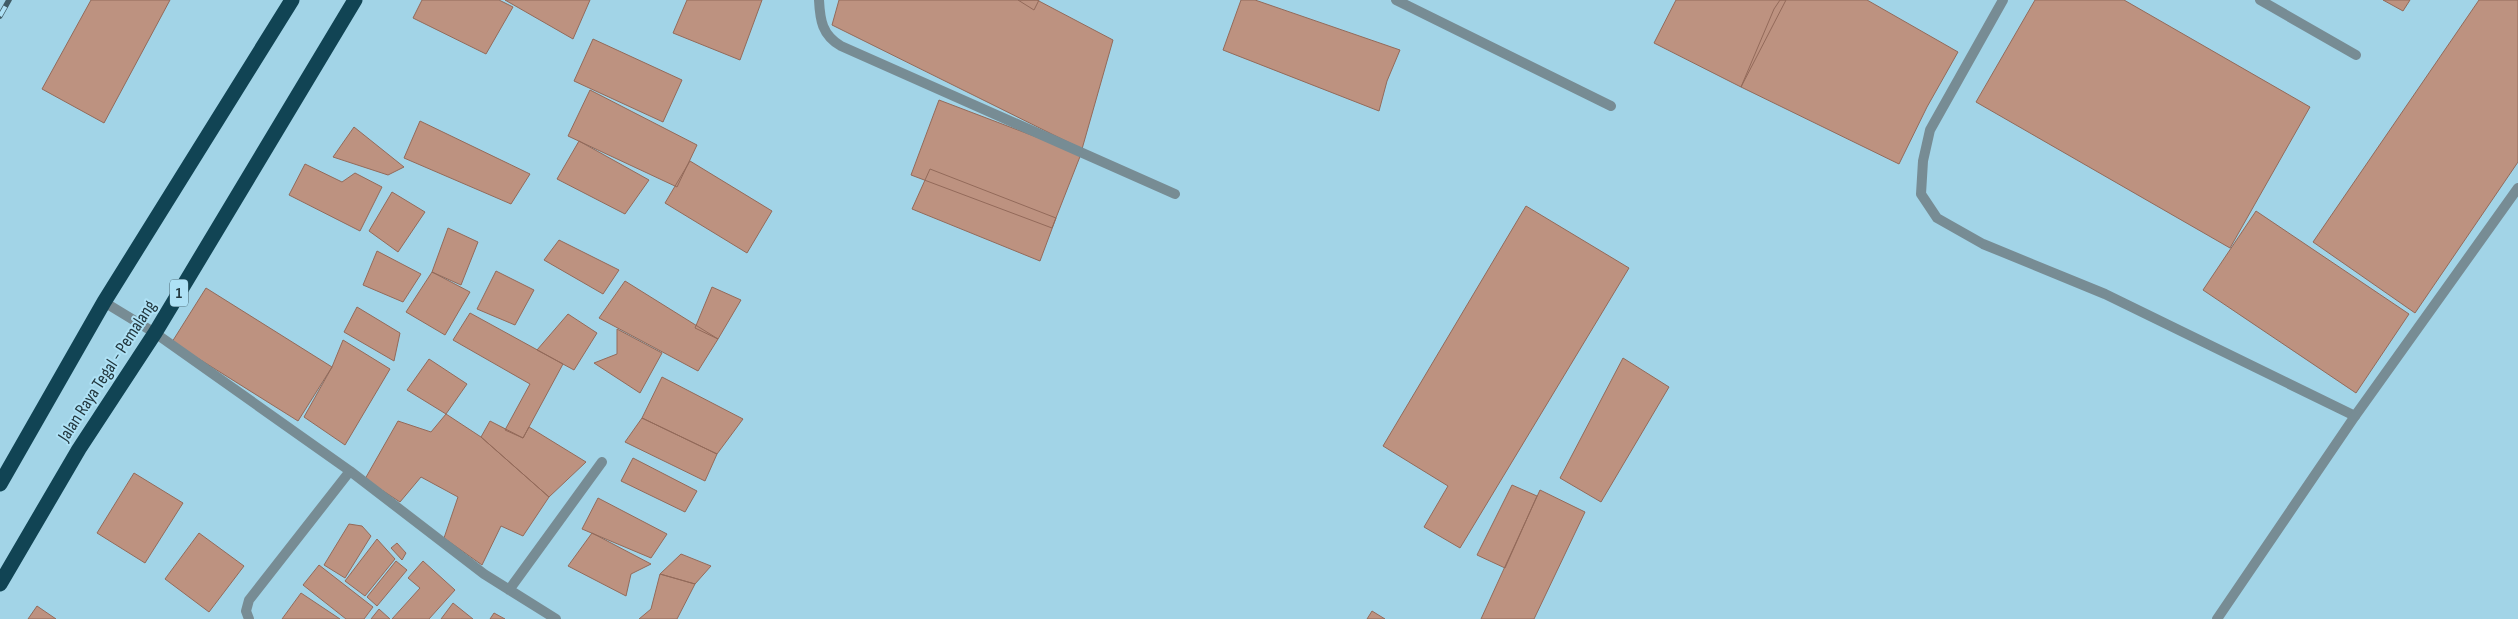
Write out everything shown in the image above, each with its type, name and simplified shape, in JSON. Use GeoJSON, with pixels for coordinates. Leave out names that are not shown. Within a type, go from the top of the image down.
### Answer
{"type":"FeatureCollection","features":[{"type":"Feature","properties":{"kind":"highway","name":"Jalan Raya Tegal - Pemalang"},"geometry":{"type":"LineString","coordinates":[[0,484],[104,302],[292,0]]}},
{"type":"Feature","properties":{"kind":"highway","name":"Jalan Raya Tegal - Pemalang"},"geometry":{"type":"LineString","coordinates":[[0,584],[79,449],[155,332],[355,0]]}},
{"type":"Feature","properties":{"kind":"street"},"geometry":{"type":"LineString","coordinates":[[819,0],[822,26],[833,41],[1175,194]]}},
{"type":"Feature","properties":{"kind":"street"},"geometry":{"type":"LineString","coordinates":[[1396,0],[1612,106]]}},
{"type":"Feature","properties":{"kind":"street"},"geometry":{"type":"LineString","coordinates":[[2002,0],[1930,130],[1923,161],[1921,194],[1936,218],[1983,244],[2105,294],[2355,416]]}},
{"type":"Feature","properties":{"kind":"street"},"geometry":{"type":"LineString","coordinates":[[2260,0],[2356,55]]}},
{"type":"Feature","properties":{"kind":"street"},"geometry":{"type":"LineString","coordinates":[[2217,619],[2355,416],[2518,188]]}},
{"type":"Feature","properties":{"kind":"street"},"geometry":{"type":"LineString","coordinates":[[104,302],[155,332],[350,471],[484,574],[556,619]]}},
{"type":"Feature","properties":{"kind":"street"},"geometry":{"type":"LineString","coordinates":[[509,590],[602,462]]}},
{"type":"Feature","properties":{"kind":"street"},"geometry":{"type":"LineString","coordinates":[[249,619],[246,611],[249,600],[350,471]]}},
{"type":"Feature","properties":{"kind":"building"},"geometry":{"type":"Polygon","coordinates":[[[91,0],[170,0],[104,123],[42,89],[91,0]]]}},
{"type":"Feature","properties":{"kind":"building"},"geometry":{"type":"Polygon","coordinates":[[[422,0],[499,0],[513,7],[486,54],[413,18],[422,0]]]}},
{"type":"Feature","properties":{"kind":"building"},"geometry":{"type":"Polygon","coordinates":[[[505,0],[590,0],[573,39],[505,0]]]}},
{"type":"Feature","properties":{"kind":"building"},"geometry":{"type":"Polygon","coordinates":[[[687,0],[762,0],[740,60],[673,33],[687,0]]]}},
{"type":"Feature","properties":{"kind":"building"},"geometry":{"type":"Polygon","coordinates":[[[839,0],[1037,0],[1113,40],[1082,149],[832,25],[839,0]]]}},
{"type":"Feature","properties":{"kind":"building"},"geometry":{"type":"Polygon","coordinates":[[[1018,0],[1039,0],[1034,10],[1018,0]]]}},
{"type":"Feature","properties":{"kind":"building"},"geometry":{"type":"Polygon","coordinates":[[[1241,0],[1255,0],[1400,50],[1387,81],[1379,111],[1223,50],[1241,0]]]}},
{"type":"Feature","properties":{"kind":"building"},"geometry":{"type":"Polygon","coordinates":[[[1676,0],[1786,0],[1741,87],[1654,43],[1676,0]]]}},
{"type":"Feature","properties":{"kind":"building"},"geometry":{"type":"Polygon","coordinates":[[[1780,0],[1867,0],[1958,52],[1927,107],[1899,164],[1741,87],[1774,9],[1780,0]]]}},
{"type":"Feature","properties":{"kind":"building"},"geometry":{"type":"Polygon","coordinates":[[[2035,0],[2124,0],[2310,107],[2230,248],[1976,102],[2035,0]]]}},
{"type":"Feature","properties":{"kind":"building"},"geometry":{"type":"Polygon","coordinates":[[[2383,0],[2410,0],[2403,11],[2383,0]]]}},
{"type":"Feature","properties":{"kind":"building"},"geometry":{"type":"Polygon","coordinates":[[[2479,0],[2518,0],[2518,162],[2415,313],[2313,242],[2479,0]]]}},
{"type":"Feature","properties":{"kind":"building"},"geometry":{"type":"Polygon","coordinates":[[[593,39],[682,80],[663,122],[574,81],[593,39]]]}},
{"type":"Feature","properties":{"kind":"building"},"geometry":{"type":"Polygon","coordinates":[[[590,90],[697,145],[677,187],[568,136],[590,90]]]}},
{"type":"Feature","properties":{"kind":"building"},"geometry":{"type":"Polygon","coordinates":[[[939,100],[1081,154],[1052,228],[911,175],[939,100]]]}},
{"type":"Feature","properties":{"kind":"building"},"geometry":{"type":"Polygon","coordinates":[[[420,121],[530,174],[511,204],[404,158],[420,121]]]}},
{"type":"Feature","properties":{"kind":"building"},"geometry":{"type":"Polygon","coordinates":[[[354,127],[404,167],[388,175],[333,157],[354,127]]]}},
{"type":"Feature","properties":{"kind":"building"},"geometry":{"type":"Polygon","coordinates":[[[579,141],[649,180],[625,214],[557,179],[579,141]]]}},
{"type":"Feature","properties":{"kind":"building"},"geometry":{"type":"Polygon","coordinates":[[[690,161],[772,211],[747,253],[665,203],[690,161]]]}},
{"type":"Feature","properties":{"kind":"building"},"geometry":{"type":"Polygon","coordinates":[[[305,164],[342,182],[355,173],[382,187],[360,231],[289,195],[305,164]]]}},
{"type":"Feature","properties":{"kind":"building"},"geometry":{"type":"Polygon","coordinates":[[[930,169],[1056,218],[1040,261],[912,209],[930,169]]]}},
{"type":"Feature","properties":{"kind":"building"},"geometry":{"type":"Polygon","coordinates":[[[392,192],[425,212],[398,252],[369,231],[392,192]]]}},
{"type":"Feature","properties":{"kind":"building"},"geometry":{"type":"Polygon","coordinates":[[[1526,206],[1629,268],[1460,548],[1424,527],[1448,486],[1383,446],[1526,206]]]}},
{"type":"Feature","properties":{"kind":"building"},"geometry":{"type":"Polygon","coordinates":[[[2256,211],[2409,314],[2356,393],[2203,290],[2256,211]]]}},
{"type":"Feature","properties":{"kind":"building"},"geometry":{"type":"Polygon","coordinates":[[[448,228],[478,242],[461,285],[432,272],[448,228]]]}},
{"type":"Feature","properties":{"kind":"building"},"geometry":{"type":"Polygon","coordinates":[[[559,240],[619,270],[603,294],[544,260],[559,240]]]}},
{"type":"Feature","properties":{"kind":"building"},"geometry":{"type":"Polygon","coordinates":[[[377,251],[421,274],[403,302],[363,285],[377,251]]]}},
{"type":"Feature","properties":{"kind":"building"},"geometry":{"type":"Polygon","coordinates":[[[496,271],[534,290],[515,325],[477,309],[496,271]]]}},
{"type":"Feature","properties":{"kind":"building"},"geometry":{"type":"Polygon","coordinates":[[[432,272],[470,292],[445,335],[406,312],[432,272]]]}},
{"type":"Feature","properties":{"kind":"building"},"geometry":{"type":"Polygon","coordinates":[[[625,281],[718,339],[698,371],[599,318],[625,281]]]}},
{"type":"Feature","properties":{"kind":"building"},"geometry":{"type":"Polygon","coordinates":[[[712,287],[741,300],[718,339],[695,328],[712,287]]]}},
{"type":"Feature","properties":{"kind":"building"},"geometry":{"type":"Polygon","coordinates":[[[206,288],[332,367],[298,421],[172,342],[206,288]]]}},
{"type":"Feature","properties":{"kind":"building"},"geometry":{"type":"Polygon","coordinates":[[[357,307],[400,333],[394,361],[344,332],[357,307]]]}},
{"type":"Feature","properties":{"kind":"building"},"geometry":{"type":"Polygon","coordinates":[[[470,313],[563,364],[523,438],[505,430],[530,384],[453,340],[470,313]]]}},
{"type":"Feature","properties":{"kind":"building"},"geometry":{"type":"Polygon","coordinates":[[[568,314],[597,333],[574,370],[537,350],[568,314]]]}},
{"type":"Feature","properties":{"kind":"building"},"geometry":{"type":"Polygon","coordinates":[[[617,329],[662,353],[640,393],[594,363],[617,354],[617,329]]]}},
{"type":"Feature","properties":{"kind":"building"},"geometry":{"type":"Polygon","coordinates":[[[343,340],[390,369],[345,445],[304,417],[332,367],[343,340]]]}},
{"type":"Feature","properties":{"kind":"building"},"geometry":{"type":"Polygon","coordinates":[[[1623,358],[1669,387],[1601,502],[1560,478],[1623,358]]]}},
{"type":"Feature","properties":{"kind":"building"},"geometry":{"type":"Polygon","coordinates":[[[429,359],[467,384],[446,414],[407,390],[429,359]]]}},
{"type":"Feature","properties":{"kind":"building"},"geometry":{"type":"Polygon","coordinates":[[[662,377],[743,419],[717,454],[642,418],[662,377]]]}},
{"type":"Feature","properties":{"kind":"building"},"geometry":{"type":"Polygon","coordinates":[[[446,414],[481,437],[549,497],[523,536],[501,526],[482,565],[444,538],[458,497],[421,477],[400,502],[365,479],[398,421],[431,432],[446,414]]]}},
{"type":"Feature","properties":{"kind":"building"},"geometry":{"type":"Polygon","coordinates":[[[642,418],[717,454],[705,481],[625,442],[642,418]]]}},
{"type":"Feature","properties":{"kind":"building"},"geometry":{"type":"Polygon","coordinates":[[[490,421],[523,438],[529,427],[586,462],[549,497],[481,437],[490,421]]]}},
{"type":"Feature","properties":{"kind":"building"},"geometry":{"type":"Polygon","coordinates":[[[633,458],[697,491],[685,512],[621,481],[633,458]]]}},
{"type":"Feature","properties":{"kind":"building"},"geometry":{"type":"Polygon","coordinates":[[[134,473],[183,503],[145,563],[97,533],[134,473]]]}},
{"type":"Feature","properties":{"kind":"building"},"geometry":{"type":"Polygon","coordinates":[[[1512,485],[1537,496],[1505,568],[1477,555],[1512,485]]]}},
{"type":"Feature","properties":{"kind":"building"},"geometry":{"type":"Polygon","coordinates":[[[1540,490],[1585,512],[1534,619],[1481,619],[1540,490]]]}},
{"type":"Feature","properties":{"kind":"building"},"geometry":{"type":"Polygon","coordinates":[[[598,498],[667,534],[651,558],[582,529],[598,498]]]}},
{"type":"Feature","properties":{"kind":"building"},"geometry":{"type":"Polygon","coordinates":[[[349,524],[362,526],[371,536],[345,578],[324,565],[349,524]]]}},
{"type":"Feature","properties":{"kind":"building"},"geometry":{"type":"Polygon","coordinates":[[[199,533],[244,566],[209,612],[165,579],[199,533]]]}},
{"type":"Feature","properties":{"kind":"building"},"geometry":{"type":"Polygon","coordinates":[[[592,533],[651,564],[631,574],[626,596],[568,566],[592,533]]]}},
{"type":"Feature","properties":{"kind":"building"},"geometry":{"type":"Polygon","coordinates":[[[377,539],[395,559],[365,596],[345,581],[377,539]]]}},
{"type":"Feature","properties":{"kind":"building"},"geometry":{"type":"Polygon","coordinates":[[[397,543],[406,553],[402,560],[391,548],[397,543]]]}},
{"type":"Feature","properties":{"kind":"building"},"geometry":{"type":"Polygon","coordinates":[[[681,554],[711,566],[695,584],[660,574],[681,554]]]}},
{"type":"Feature","properties":{"kind":"building"},"geometry":{"type":"Polygon","coordinates":[[[396,561],[407,570],[377,606],[367,597],[396,561]]]}},
{"type":"Feature","properties":{"kind":"building"},"geometry":{"type":"Polygon","coordinates":[[[423,561],[455,590],[429,619],[392,619],[420,588],[408,578],[423,561]]]}},
{"type":"Feature","properties":{"kind":"building"},"geometry":{"type":"Polygon","coordinates":[[[319,565],[373,607],[364,619],[346,619],[303,585],[319,565]]]}},
{"type":"Feature","properties":{"kind":"building"},"geometry":{"type":"Polygon","coordinates":[[[660,574],[695,584],[677,619],[639,619],[651,609],[660,574]]]}},
{"type":"Feature","properties":{"kind":"building"},"geometry":{"type":"Polygon","coordinates":[[[301,593],[340,619],[282,619],[301,593]]]}},
{"type":"Feature","properties":{"kind":"building"},"geometry":{"type":"Polygon","coordinates":[[[453,603],[473,619],[441,619],[453,603]]]}},
{"type":"Feature","properties":{"kind":"building"},"geometry":{"type":"Polygon","coordinates":[[[37,606],[56,619],[28,619],[37,606]]]}},
{"type":"Feature","properties":{"kind":"building"},"geometry":{"type":"Polygon","coordinates":[[[379,609],[390,619],[371,619],[379,609]]]}},
{"type":"Feature","properties":{"kind":"building"},"geometry":{"type":"Polygon","coordinates":[[[1372,611],[1385,619],[1367,619],[1372,611]]]}},
{"type":"Feature","properties":{"kind":"building"},"geometry":{"type":"Polygon","coordinates":[[[494,613],[505,619],[490,619],[494,613]]]}},
{"type":"Feature","properties":{"kind":"railway"},"geometry":{"type":"LineString","coordinates":[[0,16],[9,0]]}}]}
